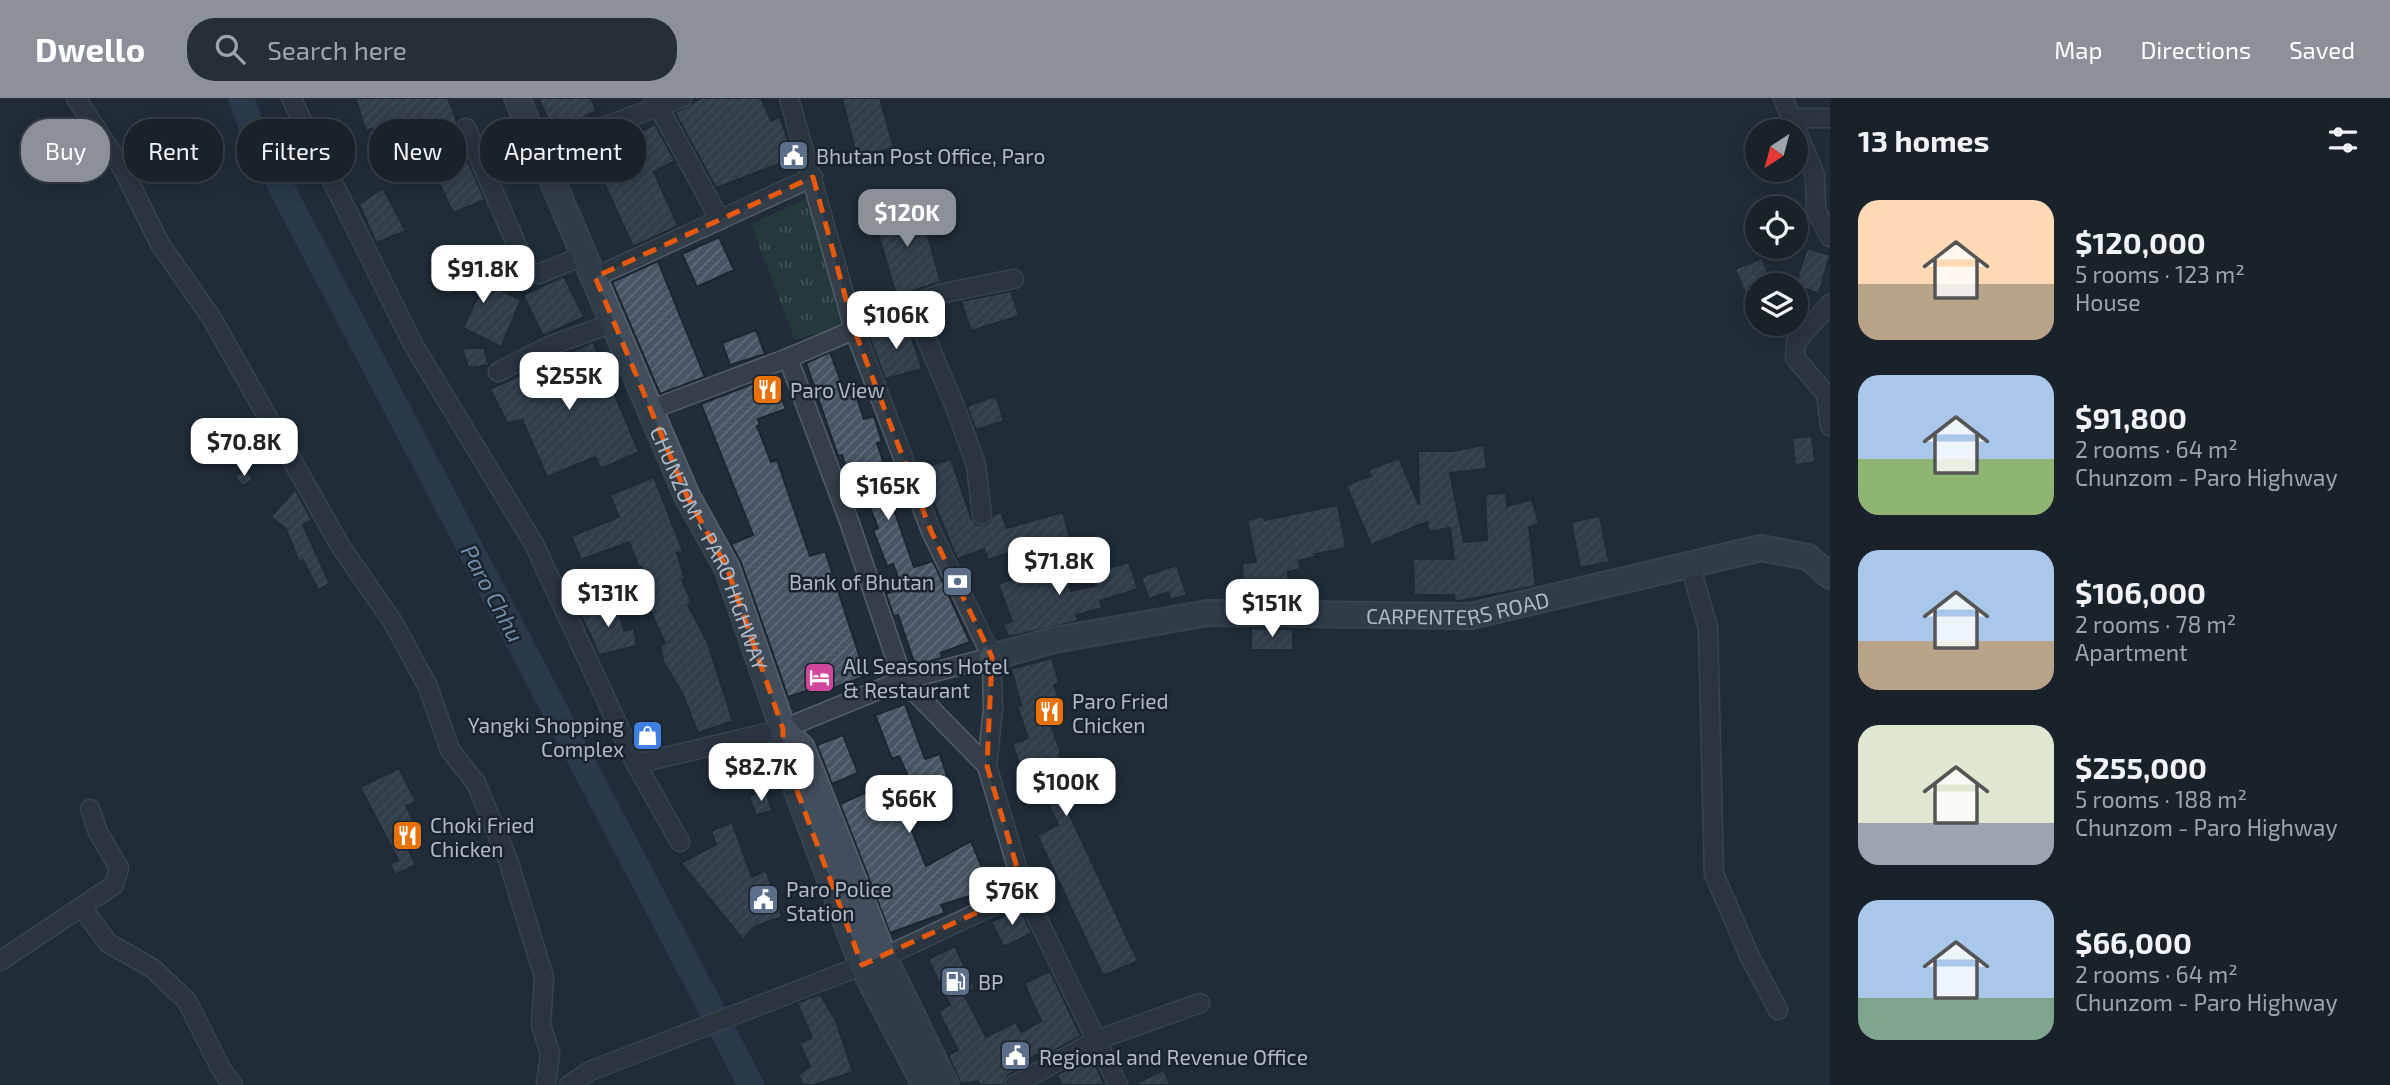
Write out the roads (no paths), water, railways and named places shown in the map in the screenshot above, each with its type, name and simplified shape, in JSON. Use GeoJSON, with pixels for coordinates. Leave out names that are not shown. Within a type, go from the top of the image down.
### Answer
{"type":"FeatureCollection","features":[{"type":"Feature","properties":{"kind":"street"},"geometry":{"type":"LineString","coordinates":[[76,98],[124,171],[160,244],[211,317],[341,547],[393,622],[428,687],[450,750],[476,783],[508,860],[544,977],[541,1024],[550,1054],[546,1085]]}},
{"type":"Feature","properties":{"kind":"street"},"geometry":{"type":"LineString","coordinates":[[291,98],[414,346],[541,557],[636,764],[680,842]]}},
{"type":"Feature","properties":{"kind":"street","name":"CHUNZOM - PARO HIGHWAY"},"geometry":{"type":"LineString","coordinates":[[517,98],[525,119]]}},
{"type":"Feature","properties":{"kind":"street"},"geometry":{"type":"LineString","coordinates":[[617,119],[656,103],[682,98]]}},
{"type":"Feature","properties":{"kind":"street"},"geometry":{"type":"LineString","coordinates":[[789,98],[854,329],[931,531],[992,657],[993,709],[988,766],[1024,891],[1118,1085]]}},
{"type":"Feature","properties":{"kind":"street"},"geometry":{"type":"LineString","coordinates":[[1783,98],[1815,175],[1816,210],[1830,237]]}},
{"type":"Feature","properties":{"kind":"street"},"geometry":{"type":"LineString","coordinates":[[656,103],[720,220]]}},
{"type":"Feature","properties":{"kind":"street"},"geometry":{"type":"LineString","coordinates":[[1792,118],[1830,118]]}},
{"type":"Feature","properties":{"kind":"street"},"geometry":{"type":"LineString","coordinates":[[466,128],[528,271],[540,274],[585,255]]}},
{"type":"Feature","properties":{"kind":"street"},"geometry":{"type":"LineString","coordinates":[[595,278],[813,177]]}},
{"type":"Feature","properties":{"kind":"street","name":"CHUNZOM - PARO HIGHWAY"},"geometry":{"type":"LineString","coordinates":[[552,182],[687,496],[727,568],[783,729],[783,753],[873,961]]}},
{"type":"Feature","properties":{"kind":"street"},"geometry":{"type":"LineString","coordinates":[[650,410],[788,358],[939,294],[1014,279]]}},
{"type":"Feature","properties":{"kind":"street"},"geometry":{"type":"LineString","coordinates":[[1830,304],[1796,342],[1795,358],[1826,394],[1830,426]]}},
{"type":"Feature","properties":{"kind":"street"},"geometry":{"type":"LineString","coordinates":[[912,305],[956,408],[976,465],[982,515]]}},
{"type":"Feature","properties":{"kind":"street"},"geometry":{"type":"LineString","coordinates":[[498,372],[549,346],[613,323]]}},
{"type":"Feature","properties":{"kind":"street"},"geometry":{"type":"LineString","coordinates":[[788,358],[849,521],[903,680],[988,766]]}},
{"type":"Feature","properties":{"kind":"street","name":"CARPENTERS ROAD"},"geometry":{"type":"LineString","coordinates":[[992,657],[1054,640],[1208,613],[1471,616],[1761,548],[1808,557],[1830,576]]}},
{"type":"Feature","properties":{"kind":"street"},"geometry":{"type":"LineString","coordinates":[[1690,565],[1708,628],[1714,874],[1749,955],[1778,1010]]}},
{"type":"Feature","properties":{"kind":"street"},"geometry":{"type":"LineString","coordinates":[[636,764],[783,729],[903,680],[992,657]]}},
{"type":"Feature","properties":{"kind":"street"},"geometry":{"type":"LineString","coordinates":[[0,961],[114,885],[119,868],[98,832],[90,809]]}},
{"type":"Feature","properties":{"kind":"street"},"geometry":{"type":"LineString","coordinates":[[569,1085],[590,1071],[826,976],[873,961],[1024,891]]}},
{"type":"Feature","properties":{"kind":"street"},"geometry":{"type":"LineString","coordinates":[[83,908],[108,943],[152,968],[187,1001],[221,1069],[233,1085]]}},
{"type":"Feature","properties":{"kind":"street"},"geometry":{"type":"LineString","coordinates":[[873,961],[926,1085]]}},
{"type":"Feature","properties":{"kind":"street"},"geometry":{"type":"LineString","coordinates":[[873,961],[946,1085]]}},
{"type":"Feature","properties":{"kind":"street"},"geometry":{"type":"LineString","coordinates":[[1014,1085],[1097,1040],[1200,1003]]}},
{"type":"Feature","properties":{"kind":"waterway","name":"Paro Chhu"},"geometry":{"type":"LineString","coordinates":[[241,98],[257,141],[751,1085]]}},
{"type":"Feature","properties":{"kind":"place","name":"Bhutan Post Office, Paro"},"geometry":{"type":"Point","coordinates":[793,155]}},
{"type":"Feature","properties":{"kind":"place","name":"Paro View"},"geometry":{"type":"Point","coordinates":[767,389]}},
{"type":"Feature","properties":{"kind":"place","name":"Bank of Bhutan"},"geometry":{"type":"Point","coordinates":[957,581]}},
{"type":"Feature","properties":{"kind":"place","name":"All Seasons Hotel & Restaurant"},"geometry":{"type":"Point","coordinates":[820,677]}},
{"type":"Feature","properties":{"kind":"place","name":"Paro Fried Chicken"},"geometry":{"type":"Point","coordinates":[1049,712]}},
{"type":"Feature","properties":{"kind":"place","name":"Yangki Shopping Complex"},"geometry":{"type":"Point","coordinates":[647,736]}},
{"type":"Feature","properties":{"kind":"place","name":"Choki Fried Chicken"},"geometry":{"type":"Point","coordinates":[407,836]}},
{"type":"Feature","properties":{"kind":"place","name":"Paro Police Station"},"geometry":{"type":"Point","coordinates":[763,900]}},
{"type":"Feature","properties":{"kind":"place","name":"BP"},"geometry":{"type":"Point","coordinates":[955,981]}},
{"type":"Feature","properties":{"kind":"place","name":"Regional and Revenue Office"},"geometry":{"type":"Point","coordinates":[1016,1056]}}]}
